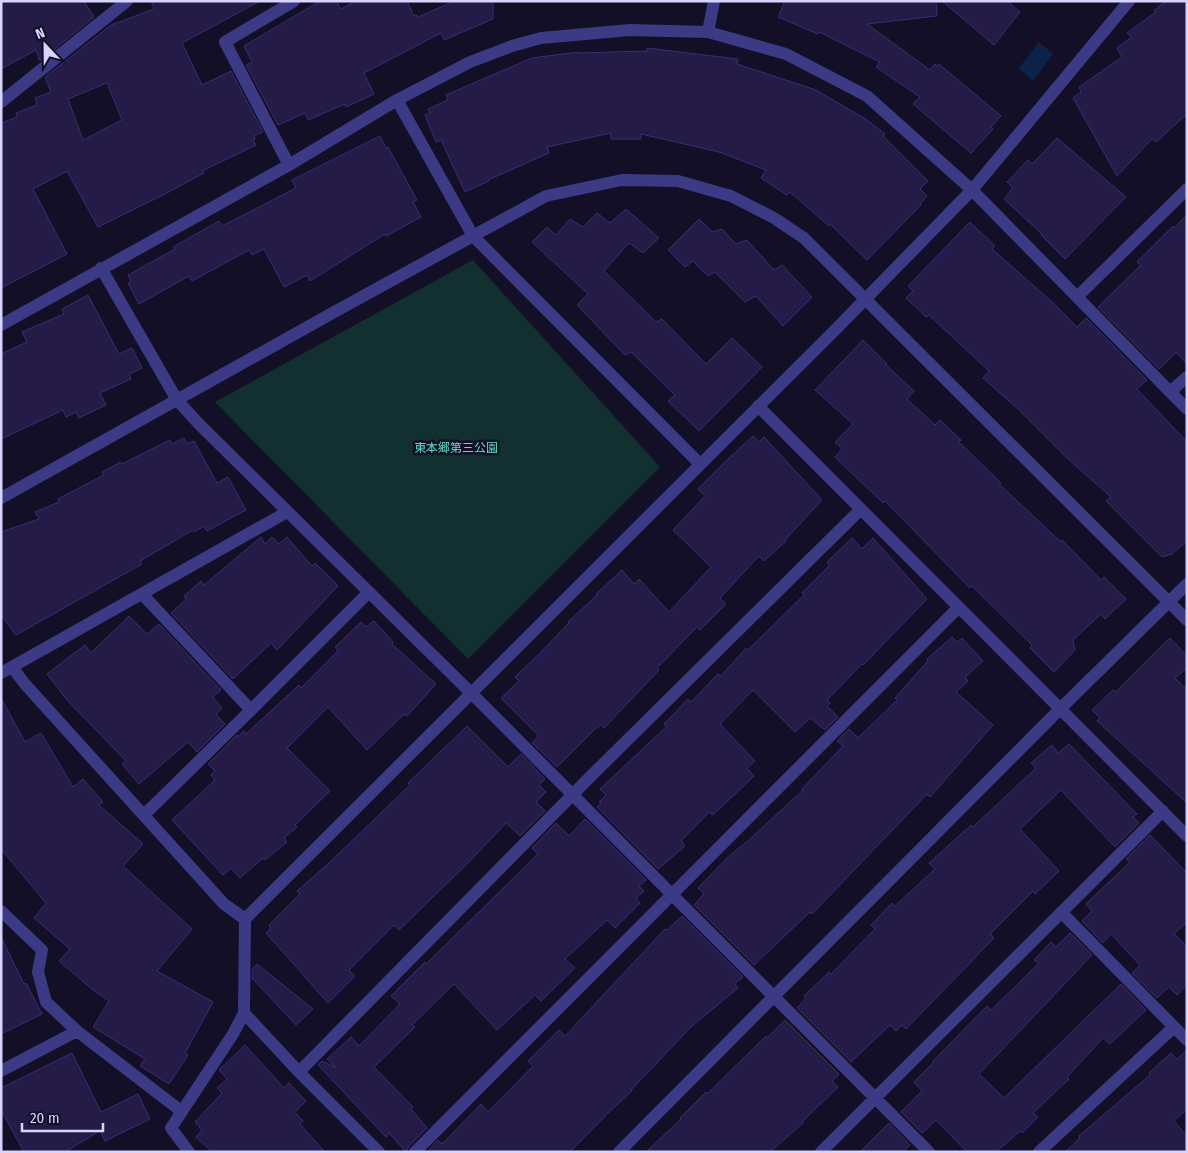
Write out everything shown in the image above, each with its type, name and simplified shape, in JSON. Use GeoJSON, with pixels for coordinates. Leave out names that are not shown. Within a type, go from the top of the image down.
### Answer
{"type":"FeatureCollection","features":[{"type":"Feature","properties":{"kind":"street"},"geometry":{"type":"LineString","coordinates":[[289,165],[225,42],[294,1]]}},
{"type":"Feature","properties":{"kind":"street"},"geometry":{"type":"LineString","coordinates":[[708,32],[714,1]]}},
{"type":"Feature","properties":{"kind":"street"},"geometry":{"type":"LineString","coordinates":[[189,1152],[171,1128],[181,1110],[233,1034],[244,1013],[245,919],[972,190],[1129,1]]}},
{"type":"Feature","properties":{"kind":"street"},"geometry":{"type":"LineString","coordinates":[[1,102],[118,4]]}},
{"type":"Feature","properties":{"kind":"street"},"geometry":{"type":"LineString","coordinates":[[1,325],[289,165],[397,100],[470,62],[512,46],[541,38],[630,30],[708,32],[786,54],[867,96],[972,190],[1187,409]]}},
{"type":"Feature","properties":{"kind":"street"},"geometry":{"type":"LineString","coordinates":[[397,100],[472,236],[700,464]]}},
{"type":"Feature","properties":{"kind":"street"},"geometry":{"type":"LineString","coordinates":[[1,498],[546,196],[622,180],[678,181],[731,196],[774,218],[804,238],[1187,620]]}},
{"type":"Feature","properties":{"kind":"street"},"geometry":{"type":"LineString","coordinates":[[1077,297],[1187,189]]}},
{"type":"Feature","properties":{"kind":"street"},"geometry":{"type":"LineString","coordinates":[[101,268],[177,400],[204,430],[471,693],[929,1152]]}},
{"type":"Feature","properties":{"kind":"street"},"geometry":{"type":"LineString","coordinates":[[1170,392],[1187,377]]}},
{"type":"Feature","properties":{"kind":"street"},"geometry":{"type":"LineString","coordinates":[[758,406],[1187,836]]}},
{"type":"Feature","properties":{"kind":"street"},"geometry":{"type":"LineString","coordinates":[[299,1072],[572,796],[861,509]]}},
{"type":"Feature","properties":{"kind":"street"},"geometry":{"type":"LineString","coordinates":[[245,919],[224,904],[24,683],[7,670],[288,512]]}},
{"type":"Feature","properties":{"kind":"street"},"geometry":{"type":"LineString","coordinates":[[619,1152],[1187,584]]}},
{"type":"Feature","properties":{"kind":"street"},"geometry":{"type":"LineString","coordinates":[[144,815],[369,592]]}},
{"type":"Feature","properties":{"kind":"street"},"geometry":{"type":"LineString","coordinates":[[142,594],[251,710]]}},
{"type":"Feature","properties":{"kind":"street"},"geometry":{"type":"LineString","coordinates":[[415,1152],[959,607]]}},
{"type":"Feature","properties":{"kind":"street"},"geometry":{"type":"LineString","coordinates":[[821,1152],[1163,812]]}},
{"type":"Feature","properties":{"kind":"street"},"geometry":{"type":"LineString","coordinates":[[1,911],[42,950],[38,972],[46,1002],[77,1031],[181,1110]]}},
{"type":"Feature","properties":{"kind":"street"},"geometry":{"type":"LineString","coordinates":[[1061,912],[1187,1040]]}},
{"type":"Feature","properties":{"kind":"street"},"geometry":{"type":"LineString","coordinates":[[244,1013],[299,1072],[379,1152]]}},
{"type":"Feature","properties":{"kind":"street"},"geometry":{"type":"LineString","coordinates":[[1039,1152],[1174,1027]]}},
{"type":"Feature","properties":{"kind":"street"},"geometry":{"type":"LineString","coordinates":[[1,1071],[77,1031]]}},
{"type":"Feature","properties":{"kind":"green space","name":"東本郷第三公園"},"geometry":{"type":"Polygon","coordinates":[[[473,260],[660,467],[468,659],[215,402],[473,260]]]}},
{"type":"Feature","properties":{"kind":"water"},"geometry":{"type":"Polygon","coordinates":[[[1039,42],[1053,54],[1033,81],[1019,68],[1039,42]]]}},
{"type":"Feature","properties":{"kind":"building"},"geometry":{"type":"Polygon","coordinates":[[[1,1],[84,1],[94,17],[40,61],[36,50],[1,69],[1,1]]]}},
{"type":"Feature","properties":{"kind":"building"},"geometry":{"type":"Polygon","coordinates":[[[151,1],[260,1],[182,43],[202,85],[231,71],[263,132],[254,136],[255,139],[253,140],[256,145],[202,171],[204,173],[98,227],[67,171],[33,189],[67,254],[1,288],[1,123],[17,117],[16,113],[37,105],[35,98],[51,92],[45,77],[111,25],[154,9],[151,1]],[[107,83],[68,99],[83,140],[122,120],[107,83]]]}},
{"type":"Feature","properties":{"kind":"building"},"geometry":{"type":"Polygon","coordinates":[[[320,1],[336,1],[341,9],[356,1],[407,1],[414,16],[417,15],[418,17],[455,1],[493,1],[493,19],[444,40],[441,33],[364,73],[374,94],[346,107],[345,104],[308,120],[305,113],[278,125],[246,65],[252,62],[244,46],[320,1]]]}},
{"type":"Feature","properties":{"kind":"building"},"geometry":{"type":"Polygon","coordinates":[[[785,1],[936,1],[937,16],[867,24],[930,70],[935,64],[937,66],[939,64],[1001,116],[991,127],[993,129],[971,153],[913,104],[920,97],[876,67],[880,62],[819,32],[818,34],[778,17],[785,1]]]}},
{"type":"Feature","properties":{"kind":"building"},"geometry":{"type":"Polygon","coordinates":[[[942,1],[1007,1],[1020,12],[994,45],[942,1]]]}},
{"type":"Feature","properties":{"kind":"building"},"geometry":{"type":"Polygon","coordinates":[[[1166,1],[1187,1],[1187,114],[1156,142],[1152,139],[1117,176],[1073,98],[1081,92],[1079,87],[1122,57],[1117,48],[1132,37],[1127,33],[1156,12],[1154,11],[1166,1]]]}},
{"type":"Feature","properties":{"kind":"building"},"geometry":{"type":"Polygon","coordinates":[[[647,48],[738,59],[737,64],[816,90],[867,120],[885,134],[883,136],[928,181],[920,189],[927,196],[921,205],[867,260],[830,224],[829,226],[790,192],[787,195],[761,178],[766,170],[719,152],[641,134],[641,139],[611,139],[611,133],[547,147],[549,153],[465,192],[441,140],[436,142],[425,115],[430,113],[428,109],[448,100],[446,95],[532,58],[578,52],[647,51],[647,48]]]}},
{"type":"Feature","properties":{"kind":"building"},"geometry":{"type":"Polygon","coordinates":[[[380,136],[417,200],[413,202],[421,217],[386,236],[385,234],[310,281],[307,275],[284,287],[264,249],[252,255],[249,250],[192,281],[189,276],[139,304],[128,283],[131,281],[128,275],[175,249],[173,247],[219,221],[222,226],[296,188],[292,180],[380,136]]]}},
{"type":"Feature","properties":{"kind":"building"},"geometry":{"type":"Polygon","coordinates":[[[1057,138],[1126,197],[1065,259],[1042,234],[1004,199],[1013,187],[1007,182],[1028,160],[1032,164],[1057,138]]]}},
{"type":"Feature","properties":{"kind":"building"},"geometry":{"type":"Polygon","coordinates":[[[626,209],[659,238],[643,253],[629,243],[604,271],[656,322],[662,319],[706,364],[732,338],[762,367],[699,431],[668,401],[675,395],[631,352],[625,355],[577,305],[588,294],[532,242],[547,227],[556,235],[570,219],[583,227],[597,213],[610,223],[626,209]]]}},
{"type":"Feature","properties":{"kind":"building"},"geometry":{"type":"Polygon","coordinates":[[[1187,215],[1187,364],[1176,352],[1159,369],[1098,307],[1141,265],[1137,262],[1173,226],[1174,228],[1187,215]]]}},
{"type":"Feature","properties":{"kind":"building"},"geometry":{"type":"Polygon","coordinates":[[[699,219],[712,232],[722,229],[736,244],[747,240],[774,270],[782,265],[812,297],[783,326],[756,296],[745,302],[715,272],[708,276],[693,261],[685,267],[668,250],[699,219]]]}},
{"type":"Feature","properties":{"kind":"building"},"geometry":{"type":"Polygon","coordinates":[[[970,222],[995,246],[992,249],[1052,302],[1077,327],[1086,318],[1147,380],[1137,389],[1187,442],[1187,541],[1172,554],[1162,557],[1106,501],[1111,497],[983,378],[989,371],[929,315],[926,317],[906,298],[913,291],[908,286],[970,222]]]}},
{"type":"Feature","properties":{"kind":"building"},"geometry":{"type":"Polygon","coordinates":[[[88,295],[119,354],[132,348],[142,368],[129,374],[131,379],[100,393],[106,405],[79,418],[76,412],[66,417],[63,410],[1,439],[1,354],[27,342],[22,332],[64,314],[62,309],[88,295]]]}},
{"type":"Feature","properties":{"kind":"building"},"geometry":{"type":"Polygon","coordinates":[[[863,340],[914,391],[907,399],[935,425],[940,420],[961,440],[959,442],[1001,483],[999,484],[1061,542],[1062,540],[1101,580],[1104,577],[1126,599],[1105,619],[1101,614],[1073,640],[1075,650],[1054,672],[1030,648],[1032,645],[972,586],[970,588],[885,501],[883,503],[835,457],[842,449],[835,442],[853,424],[815,390],[863,340]]]}},
{"type":"Feature","properties":{"kind":"building"},"geometry":{"type":"Polygon","coordinates":[[[753,436],[759,442],[764,437],[822,500],[786,541],[764,561],[759,556],[720,598],[726,604],[700,630],[697,627],[657,668],[659,670],[604,728],[601,725],[595,729],[557,767],[532,743],[538,735],[501,698],[519,681],[515,677],[622,570],[634,584],[639,579],[669,612],[711,567],[673,530],[705,496],[698,489],[753,436]]]}},
{"type":"Feature","properties":{"kind":"building"},"geometry":{"type":"Polygon","coordinates":[[[184,438],[187,444],[194,441],[217,483],[228,477],[246,510],[207,531],[204,526],[194,532],[193,530],[140,561],[142,564],[16,635],[1,615],[1,532],[39,519],[35,512],[59,502],[58,499],[104,475],[102,472],[121,462],[122,464],[170,440],[172,444],[184,438]]]}},
{"type":"Feature","properties":{"kind":"building"},"geometry":{"type":"Polygon","coordinates":[[[261,537],[265,544],[272,537],[279,544],[287,537],[312,566],[315,563],[338,586],[277,650],[271,643],[233,679],[171,613],[186,599],[184,596],[201,581],[204,585],[261,537]]]}},
{"type":"Feature","properties":{"kind":"building"},"geometry":{"type":"Polygon","coordinates":[[[852,538],[862,549],[873,538],[927,599],[827,700],[830,703],[827,706],[838,717],[825,730],[810,718],[795,732],[753,690],[720,724],[755,761],[747,768],[754,776],[713,815],[709,812],[681,841],[685,846],[658,869],[597,807],[606,795],[600,789],[667,726],[664,724],[688,699],[691,702],[718,674],[721,676],[746,648],[748,650],[804,595],[802,593],[830,565],[827,562],[852,538]]]}},
{"type":"Feature","properties":{"kind":"building"},"geometry":{"type":"Polygon","coordinates":[[[129,616],[147,634],[159,624],[221,690],[213,697],[222,708],[216,714],[225,724],[197,752],[188,742],[139,784],[122,764],[126,761],[67,700],[47,674],[85,645],[91,653],[129,616]]]}},
{"type":"Feature","properties":{"kind":"building"},"geometry":{"type":"Polygon","coordinates":[[[374,621],[393,642],[392,644],[436,684],[407,716],[404,714],[367,750],[328,707],[287,748],[330,791],[295,825],[297,827],[284,838],[287,842],[265,860],[263,858],[240,878],[231,868],[223,875],[172,820],[215,780],[211,775],[215,771],[208,764],[237,735],[238,737],[244,731],[246,734],[299,685],[301,688],[338,651],[335,647],[361,622],[366,627],[374,621]]]}},
{"type":"Feature","properties":{"kind":"building"},"geometry":{"type":"Polygon","coordinates":[[[952,637],[957,642],[962,638],[983,661],[965,677],[968,681],[956,692],[993,725],[930,797],[927,794],[812,914],[810,912],[754,965],[694,905],[704,894],[698,888],[727,858],[803,790],[843,746],[837,741],[849,729],[858,738],[897,700],[895,698],[928,661],[927,659],[952,637]]]}},
{"type":"Feature","properties":{"kind":"building"},"geometry":{"type":"Polygon","coordinates":[[[1170,638],[1187,656],[1187,668],[1175,678],[1187,690],[1187,803],[1097,721],[1100,718],[1092,710],[1113,690],[1116,692],[1170,638]]]}},
{"type":"Feature","properties":{"kind":"building"},"geometry":{"type":"Polygon","coordinates":[[[1,698],[25,742],[41,733],[73,787],[83,779],[103,802],[99,805],[143,844],[123,866],[192,929],[157,971],[213,1002],[185,1053],[188,1055],[169,1084],[140,1066],[145,1059],[93,1027],[109,1001],[59,961],[70,949],[34,918],[46,903],[1,849],[1,698]]]}},
{"type":"Feature","properties":{"kind":"building"},"geometry":{"type":"Polygon","coordinates":[[[467,726],[508,767],[521,754],[545,779],[539,785],[546,792],[536,802],[545,811],[520,836],[506,823],[399,930],[394,925],[349,970],[355,976],[328,1003],[266,933],[271,928],[269,925],[300,894],[297,891],[328,864],[410,785],[408,783],[467,726]]]}},
{"type":"Feature","properties":{"kind":"building"},"geometry":{"type":"Polygon","coordinates":[[[1069,744],[1137,814],[1133,817],[1139,823],[1115,847],[1061,790],[1020,829],[1059,871],[1035,894],[1033,891],[990,934],[994,938],[906,1029],[902,1025],[896,1031],[890,1025],[851,1062],[797,1008],[806,998],[804,996],[829,972],[831,974],[875,929],[871,925],[892,903],[895,906],[935,869],[929,863],[971,825],[973,827],[1036,768],[1031,763],[1052,745],[1058,753],[1069,744]]]}},
{"type":"Feature","properties":{"kind":"building"},"geometry":{"type":"Polygon","coordinates":[[[585,819],[646,880],[639,886],[644,891],[636,898],[640,903],[615,928],[607,920],[565,959],[575,968],[541,1001],[535,995],[497,1030],[454,984],[412,1025],[415,1027],[374,1067],[413,1107],[411,1109],[427,1128],[409,1146],[406,1152],[389,1133],[386,1137],[318,1065],[322,1061],[336,1068],[327,1059],[351,1037],[359,1046],[400,1004],[391,996],[538,854],[532,848],[556,823],[569,836],[585,819]]]}},
{"type":"Feature","properties":{"kind":"building"},"geometry":{"type":"Polygon","coordinates":[[[1150,835],[1187,873],[1187,922],[1174,934],[1187,947],[1187,984],[1177,995],[1169,987],[1157,998],[1132,973],[1140,965],[1111,934],[1103,943],[1082,921],[1092,911],[1086,904],[1130,862],[1126,859],[1150,835]]]}},
{"type":"Feature","properties":{"kind":"building"},"geometry":{"type":"Polygon","coordinates":[[[682,916],[743,977],[735,984],[738,988],[691,1027],[632,1091],[570,1152],[427,1152],[438,1140],[442,1144],[481,1104],[488,1112],[533,1066],[528,1061],[559,1030],[565,1036],[665,929],[667,930],[682,916]]]}},
{"type":"Feature","properties":{"kind":"building"},"geometry":{"type":"Polygon","coordinates":[[[1070,933],[1092,955],[979,1074],[1004,1098],[1121,984],[1146,1010],[1110,1044],[1103,1038],[1067,1077],[1069,1079],[1033,1113],[1038,1117],[1022,1133],[1020,1131],[996,1152],[967,1152],[936,1120],[922,1133],[901,1112],[922,1091],[914,1082],[987,1006],[991,1010],[1039,963],[1034,960],[1051,942],[1056,947],[1070,933]]]}},
{"type":"Feature","properties":{"kind":"building"},"geometry":{"type":"Polygon","coordinates":[[[1,937],[24,984],[26,983],[42,1014],[1,1034],[1,937]]]}},
{"type":"Feature","properties":{"kind":"building"},"geometry":{"type":"Polygon","coordinates":[[[257,964],[313,1009],[296,1025],[252,978],[253,968],[257,964]]]}},
{"type":"Feature","properties":{"kind":"building"},"geometry":{"type":"Polygon","coordinates":[[[785,1020],[839,1074],[832,1081],[838,1087],[803,1123],[770,1152],[646,1152],[706,1092],[707,1094],[785,1020]]]}},
{"type":"Feature","properties":{"kind":"building"},"geometry":{"type":"Polygon","coordinates":[[[245,1045],[284,1088],[289,1083],[306,1101],[295,1112],[303,1121],[300,1124],[325,1152],[212,1152],[196,1137],[202,1130],[195,1122],[222,1093],[217,1088],[227,1079],[219,1070],[245,1045]]]}},
{"type":"Feature","properties":{"kind":"building"},"geometry":{"type":"Polygon","coordinates":[[[1187,1050],[1187,1109],[1174,1121],[1187,1136],[1187,1152],[1065,1152],[1080,1138],[1079,1136],[1150,1075],[1149,1073],[1171,1053],[1177,1059],[1187,1050]]]}},
{"type":"Feature","properties":{"kind":"building"},"geometry":{"type":"Polygon","coordinates":[[[72,1053],[101,1112],[138,1094],[150,1119],[105,1141],[100,1131],[65,1152],[24,1152],[1,1110],[1,1088],[72,1053]]]}},
{"type":"Feature","properties":{"kind":"building"},"geometry":{"type":"Polygon","coordinates":[[[889,1123],[910,1145],[903,1152],[860,1152],[889,1123]]]}}]}
